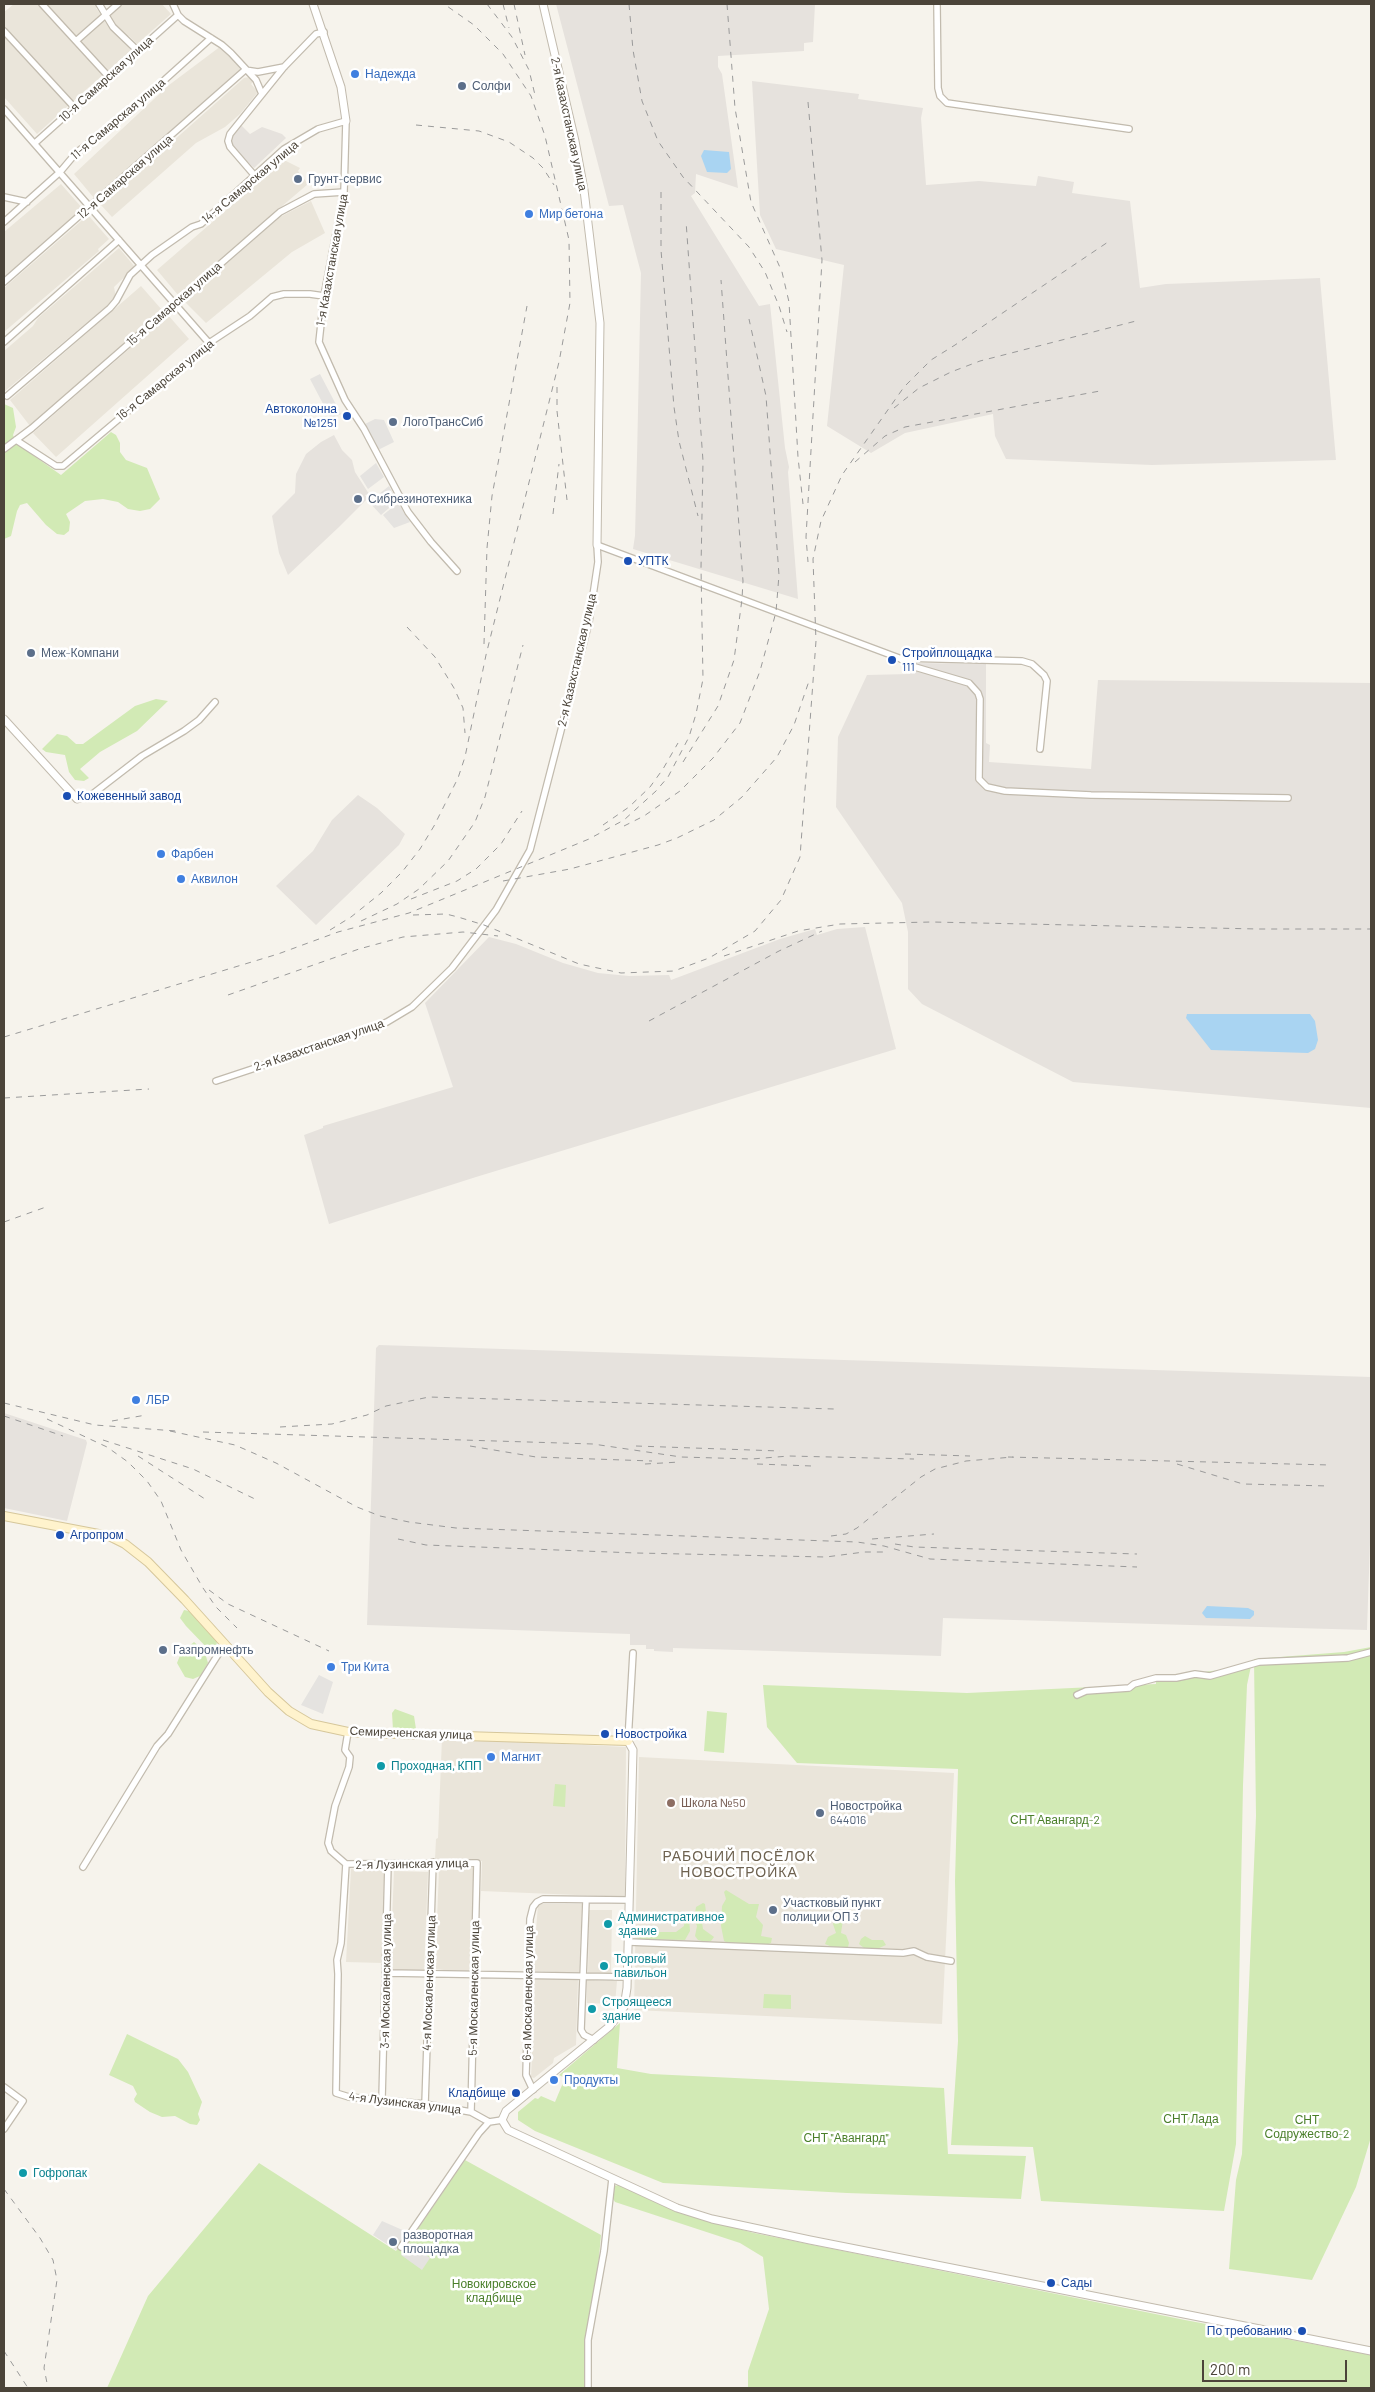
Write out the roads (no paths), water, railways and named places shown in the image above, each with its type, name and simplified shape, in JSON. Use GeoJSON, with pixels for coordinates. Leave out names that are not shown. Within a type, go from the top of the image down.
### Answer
{"type":"FeatureCollection","features":[{"type":"Feature","properties":{"kind":"main road","name":"Семиреченская улица"},"geometry":{"type":"LineString","coordinates":[[4,1516],[109,1536],[125,1544],[148,1562],[268,1692],[289,1711],[311,1724],[348,1732],[628,1741]]}},
{"type":"Feature","properties":{"kind":"street"},"geometry":{"type":"LineString","coordinates":[[42,4],[108,76]]}},
{"type":"Feature","properties":{"kind":"street"},"geometry":{"type":"LineString","coordinates":[[99,4],[113,27],[138,51]]}},
{"type":"Feature","properties":{"kind":"street"},"geometry":{"type":"LineString","coordinates":[[76,41],[118,4]]}},
{"type":"Feature","properties":{"kind":"street"},"geometry":{"type":"LineString","coordinates":[[173,4],[178,15],[231,53],[256,80],[262,94]]}},
{"type":"Feature","properties":{"kind":"street","name":"1-я Казахстанская улица"},"geometry":{"type":"LineString","coordinates":[[313,4],[341,87],[346,121],[344,192],[324,296],[319,342],[344,400],[364,429],[408,512],[431,542],[457,570]]}},
{"type":"Feature","properties":{"kind":"street","name":"2-я Казахстанская улица"},"geometry":{"type":"LineString","coordinates":[[216,1081],[361,1032],[387,1022],[412,1008],[452,968],[496,910],[530,850],[588,622],[598,562],[600,323],[584,190],[575,141],[543,4]]}},
{"type":"Feature","properties":{"kind":"street"},"geometry":{"type":"LineString","coordinates":[[937,4],[938,88],[940,96],[948,103],[957,106],[1129,129]]}},
{"type":"Feature","properties":{"kind":"street","name":"10-я Самарская улица"},"geometry":{"type":"LineString","coordinates":[[35,143],[178,15]]}},
{"type":"Feature","properties":{"kind":"street"},"geometry":{"type":"LineString","coordinates":[[4,31],[74,107]]}},
{"type":"Feature","properties":{"kind":"street"},"geometry":{"type":"LineString","coordinates":[[255,176],[230,147],[228,141],[230,134],[284,67],[316,34],[324,32]]}},
{"type":"Feature","properties":{"kind":"street","name":"11-я Самарская улица"},"geometry":{"type":"LineString","coordinates":[[4,222],[60,172],[76,153],[129,112],[212,38]]}},
{"type":"Feature","properties":{"kind":"street"},"geometry":{"type":"LineString","coordinates":[[245,70],[265,71],[284,67]]}},
{"type":"Feature","properties":{"kind":"street","name":"12-я Самарская улица"},"geometry":{"type":"LineString","coordinates":[[4,282],[245,70]]}},
{"type":"Feature","properties":{"kind":"street"},"geometry":{"type":"LineString","coordinates":[[4,109],[210,343]]}},
{"type":"Feature","properties":{"kind":"street","name":"14-я Самарская улица"},"geometry":{"type":"LineString","coordinates":[[7,396],[110,308],[127,280],[140,265],[186,232],[201,224],[284,149],[318,129],[346,121]]}},
{"type":"Feature","properties":{"kind":"street","name":"15-я Самарская улица"},"geometry":{"type":"LineString","coordinates":[[4,449],[280,212],[314,194],[344,192]]}},
{"type":"Feature","properties":{"kind":"street"},"geometry":{"type":"LineString","coordinates":[[4,197],[27,202]]}},
{"type":"Feature","properties":{"kind":"street"},"geometry":{"type":"LineString","coordinates":[[4,342],[119,240]]}},
{"type":"Feature","properties":{"kind":"street","name":"16-я Самарская улица"},"geometry":{"type":"LineString","coordinates":[[16,440],[56,466],[63,466],[210,343],[250,316],[276,295],[310,294],[324,296]]}},
{"type":"Feature","properties":{"kind":"street"},"geometry":{"type":"LineString","coordinates":[[597,545],[899,658],[915,667],[959,678],[974,686],[978,693],[980,711],[979,779],[987,787],[1005,791],[1091,795],[1288,798]]}},
{"type":"Feature","properties":{"kind":"street"},"geometry":{"type":"LineString","coordinates":[[899,658],[1022,661],[1032,664],[1044,674],[1047,681],[1040,749]]}},
{"type":"Feature","properties":{"kind":"street"},"geometry":{"type":"LineString","coordinates":[[4,719],[77,800],[90,796],[142,756],[184,731],[199,720],[214,702]]}},
{"type":"Feature","properties":{"kind":"street"},"geometry":{"type":"LineString","coordinates":[[83,1867],[157,1746],[168,1734],[224,1644]]}},
{"type":"Feature","properties":{"kind":"street"},"geometry":{"type":"LineString","coordinates":[[1077,1695],[1086,1691],[1129,1688],[1134,1684],[1156,1678],[1176,1678],[1195,1674],[1210,1676],[1252,1666],[1259,1662],[1348,1658],[1371,1652]]}},
{"type":"Feature","properties":{"kind":"street"},"geometry":{"type":"LineString","coordinates":[[502,2120],[506,2111],[594,2040],[619,2016],[626,1996],[633,1750],[628,1741],[633,1653]]}},
{"type":"Feature","properties":{"kind":"street"},"geometry":{"type":"LineString","coordinates":[[346,1864],[331,1850],[328,1843],[335,1806],[349,1767],[350,1758],[345,1750],[348,1732]]}},
{"type":"Feature","properties":{"kind":"street","name":"4-я Москаленская улица"},"geometry":{"type":"LineString","coordinates":[[425,2104],[433,1862]]}},
{"type":"Feature","properties":{"kind":"street","name":"2-я Лузинская улица"},"geometry":{"type":"LineString","coordinates":[[346,1864],[477,1863]]}},
{"type":"Feature","properties":{"kind":"street","name":"5-я Москаленская улица"},"geometry":{"type":"LineString","coordinates":[[471,2112],[477,1863]]}},
{"type":"Feature","properties":{"kind":"street","name":"4-я Лузинская улица"},"geometry":{"type":"LineString","coordinates":[[346,1864],[341,1943],[337,1960],[336,2093],[349,2097],[425,2104],[471,2112],[489,2122]]}},
{"type":"Feature","properties":{"kind":"street","name":"3-я Москаленская улица"},"geometry":{"type":"LineString","coordinates":[[382,2099],[387,1973],[388,1864]]}},
{"type":"Feature","properties":{"kind":"street","name":"6-я Москаленская улица"},"geometry":{"type":"LineString","coordinates":[[533,2090],[526,2075],[530,1919],[533,1907],[542,1900],[586,1900]]}},
{"type":"Feature","properties":{"kind":"street"},"geometry":{"type":"LineString","coordinates":[[594,2040],[584,2035],[581,2030],[586,1900],[629,1900]]}},
{"type":"Feature","properties":{"kind":"street"},"geometry":{"type":"LineString","coordinates":[[629,1942],[903,1953],[914,1951],[927,1957],[951,1961]]}},
{"type":"Feature","properties":{"kind":"street"},"geometry":{"type":"LineString","coordinates":[[387,1973],[628,1977]]}},
{"type":"Feature","properties":{"kind":"street"},"geometry":{"type":"LineString","coordinates":[[4,2087],[22,2101],[4,2128]]}},
{"type":"Feature","properties":{"kind":"street"},"geometry":{"type":"LineString","coordinates":[[401,2247],[479,2133],[489,2122],[502,2120]]}},
{"type":"Feature","properties":{"kind":"street"},"geometry":{"type":"LineString","coordinates":[[502,2120],[508,2130],[515,2136],[677,2208],[750,2228],[1371,2351]]}},
{"type":"Feature","properties":{"kind":"street"},"geometry":{"type":"LineString","coordinates":[[588,2388],[588,2340],[603,2261],[612,2178]]}},
{"type":"Feature","properties":{"kind":"water"},"geometry":{"type":"Polygon","coordinates":[[[704,150],[729,152],[731,169],[727,173],[707,172],[701,156],[704,150]]]}},
{"type":"Feature","properties":{"kind":"water"},"geometry":{"type":"Polygon","coordinates":[[[1187,1014],[1310,1014],[1315,1021],[1318,1040],[1315,1049],[1308,1053],[1211,1050],[1186,1018],[1187,1014]]]}},
{"type":"Feature","properties":{"kind":"water"},"geometry":{"type":"Polygon","coordinates":[[[1207,1606],[1248,1608],[1254,1611],[1254,1615],[1250,1619],[1206,1618],[1202,1613],[1207,1606]]]}},
{"type":"Feature","properties":{"kind":"railway"},"geometry":{"type":"LineString","coordinates":[[330,930],[351,917],[381,893],[402,872],[420,849],[434,826],[458,778],[465,757],[486,655],[559,362],[570,303],[569,240],[545,136],[531,96],[503,54],[474,25],[444,4]]}},
{"type":"Feature","properties":{"kind":"railway"},"geometry":{"type":"LineString","coordinates":[[487,4],[512,37],[529,70],[535,95]]}},
{"type":"Feature","properties":{"kind":"railway"},"geometry":{"type":"LineString","coordinates":[[503,4],[509,28]]}},
{"type":"Feature","properties":{"kind":"railway"},"geometry":{"type":"LineString","coordinates":[[514,4],[525,55]]}},
{"type":"Feature","properties":{"kind":"railway"},"geometry":{"type":"LineString","coordinates":[[629,4],[633,50],[642,101],[658,141],[683,177],[749,247],[765,272],[787,332]]}},
{"type":"Feature","properties":{"kind":"railway"},"geometry":{"type":"LineString","coordinates":[[727,4],[735,108],[751,202],[782,272],[789,302],[798,457],[803,504]]}},
{"type":"Feature","properties":{"kind":"railway"},"geometry":{"type":"LineString","coordinates":[[808,102],[822,260],[806,537],[808,562]]}},
{"type":"Feature","properties":{"kind":"railway"},"geometry":{"type":"LineString","coordinates":[[416,125],[479,131],[509,142],[533,158],[543,168],[554,185]]}},
{"type":"Feature","properties":{"kind":"railway"},"geometry":{"type":"LineString","coordinates":[[661,192],[661,250],[674,407],[679,441],[698,516]]}},
{"type":"Feature","properties":{"kind":"railway"},"geometry":{"type":"LineString","coordinates":[[4,1037],[278,954],[338,932],[409,913],[589,839],[624,820],[656,791],[668,777],[689,737],[703,679],[701,568],[703,461],[686,221]]}},
{"type":"Feature","properties":{"kind":"railway"},"geometry":{"type":"LineString","coordinates":[[413,915],[446,914],[458,917],[484,925],[579,964],[621,973],[674,971],[709,958],[755,931],[781,900],[800,857],[816,641],[813,559],[821,521],[842,475],[904,387],[931,360],[1108,242]]}},
{"type":"Feature","properties":{"kind":"railway"},"geometry":{"type":"LineString","coordinates":[[683,762],[718,706],[734,660],[742,599],[743,581],[721,280]]}},
{"type":"Feature","properties":{"kind":"railway"},"geometry":{"type":"LineString","coordinates":[[484,644],[487,548],[492,496],[527,306]]}},
{"type":"Feature","properties":{"kind":"railway"},"geometry":{"type":"LineString","coordinates":[[624,826],[644,816],[680,791],[713,758],[740,723],[760,671],[776,612],[779,575],[766,396],[749,319]]}},
{"type":"Feature","properties":{"kind":"railway"},"geometry":{"type":"LineString","coordinates":[[894,408],[919,388],[951,372],[980,361],[1136,321]]}},
{"type":"Feature","properties":{"kind":"railway"},"geometry":{"type":"LineString","coordinates":[[557,387],[557,411],[567,500]]}},
{"type":"Feature","properties":{"kind":"railway"},"geometry":{"type":"LineString","coordinates":[[855,462],[885,436],[905,427],[1100,391]]}},
{"type":"Feature","properties":{"kind":"railway"},"geometry":{"type":"LineString","coordinates":[[553,514],[559,464]]}},
{"type":"Feature","properties":{"kind":"railway"},"geometry":{"type":"LineString","coordinates":[[407,627],[435,657],[454,688],[463,708],[465,733]]}},
{"type":"Feature","properties":{"kind":"railway"},"geometry":{"type":"LineString","coordinates":[[361,921],[397,904],[419,889],[448,861],[475,822],[485,797],[523,645]]}},
{"type":"Feature","properties":{"kind":"railway"},"geometry":{"type":"LineString","coordinates":[[503,881],[570,869],[658,845],[714,820],[742,797],[777,757],[794,725],[809,681]]}},
{"type":"Feature","properties":{"kind":"railway"},"geometry":{"type":"LineString","coordinates":[[603,825],[629,807],[650,787],[678,743]]}},
{"type":"Feature","properties":{"kind":"railway"},"geometry":{"type":"LineString","coordinates":[[411,899],[457,881],[476,869],[501,844],[522,811]]}},
{"type":"Feature","properties":{"kind":"railway"},"geometry":{"type":"LineString","coordinates":[[724,956],[798,931],[840,924],[932,922],[1258,929],[1371,929]]}},
{"type":"Feature","properties":{"kind":"railway"},"geometry":{"type":"LineString","coordinates":[[649,1021],[779,951],[822,931]]}},
{"type":"Feature","properties":{"kind":"railway"},"geometry":{"type":"LineString","coordinates":[[228,995],[359,949],[403,937],[463,932],[498,936]]}},
{"type":"Feature","properties":{"kind":"railway"},"geometry":{"type":"LineString","coordinates":[[4,1098],[149,1089]]}},
{"type":"Feature","properties":{"kind":"railway"},"geometry":{"type":"LineString","coordinates":[[4,1222],[46,1207]]}},
{"type":"Feature","properties":{"kind":"railway"},"geometry":{"type":"LineString","coordinates":[[280,1427],[332,1424],[367,1415],[386,1406],[429,1397],[834,1409]]}},
{"type":"Feature","properties":{"kind":"railway"},"geometry":{"type":"LineString","coordinates":[[4,1403],[95,1425],[176,1431]]}},
{"type":"Feature","properties":{"kind":"railway"},"geometry":{"type":"LineString","coordinates":[[112,1421],[146,1415]]}},
{"type":"Feature","properties":{"kind":"railway"},"geometry":{"type":"LineString","coordinates":[[4,1416],[63,1436]]}},
{"type":"Feature","properties":{"kind":"railway"},"geometry":{"type":"LineString","coordinates":[[47,1419],[107,1447],[128,1462],[147,1481],[161,1501],[181,1550],[203,1588],[216,1607],[237,1628]]}},
{"type":"Feature","properties":{"kind":"railway"},"geometry":{"type":"LineString","coordinates":[[170,1431],[235,1445],[276,1463],[357,1507],[380,1516],[409,1522],[456,1528],[857,1542],[884,1546],[930,1559],[1137,1567]]}},
{"type":"Feature","properties":{"kind":"railway"},"geometry":{"type":"LineString","coordinates":[[203,1432],[593,1444],[681,1457],[752,1459],[789,1456],[914,1459]]}},
{"type":"Feature","properties":{"kind":"railway"},"geometry":{"type":"LineString","coordinates":[[103,1440],[193,1469],[257,1500]]}},
{"type":"Feature","properties":{"kind":"railway"},"geometry":{"type":"LineString","coordinates":[[470,1446],[536,1457],[652,1461]]}},
{"type":"Feature","properties":{"kind":"railway"},"geometry":{"type":"LineString","coordinates":[[636,1446],[780,1451]]}},
{"type":"Feature","properties":{"kind":"railway"},"geometry":{"type":"LineString","coordinates":[[905,1454],[970,1456]]}},
{"type":"Feature","properties":{"kind":"railway"},"geometry":{"type":"LineString","coordinates":[[138,1456],[205,1499]]}},
{"type":"Feature","properties":{"kind":"railway"},"geometry":{"type":"LineString","coordinates":[[1008,1457],[1330,1465]]}},
{"type":"Feature","properties":{"kind":"railway"},"geometry":{"type":"LineString","coordinates":[[831,1536],[846,1534],[857,1528],[921,1477],[935,1469],[966,1461],[1013,1457]]}},
{"type":"Feature","properties":{"kind":"railway"},"geometry":{"type":"LineString","coordinates":[[645,1464],[680,1462]]}},
{"type":"Feature","properties":{"kind":"railway"},"geometry":{"type":"LineString","coordinates":[[757,1464],[812,1466]]}},
{"type":"Feature","properties":{"kind":"railway"},"geometry":{"type":"LineString","coordinates":[[1177,1464],[1243,1484],[1329,1486]]}},
{"type":"Feature","properties":{"kind":"railway"},"geometry":{"type":"LineString","coordinates":[[872,1539],[934,1534]]}},
{"type":"Feature","properties":{"kind":"railway"},"geometry":{"type":"LineString","coordinates":[[398,1539],[426,1545],[636,1553],[826,1557],[864,1552],[886,1552]]}},
{"type":"Feature","properties":{"kind":"railway"},"geometry":{"type":"LineString","coordinates":[[895,1544],[914,1547],[1137,1554]]}},
{"type":"Feature","properties":{"kind":"railway"},"geometry":{"type":"LineString","coordinates":[[209,1590],[228,1604],[329,1651]]}},
{"type":"Feature","properties":{"kind":"railway"},"geometry":{"type":"LineString","coordinates":[[4,2189],[40,2238],[53,2260],[57,2280],[44,2368],[48,2388]]}},
{"type":"Feature","properties":{"kind":"railway"},"geometry":{"type":"LineString","coordinates":[[4,2351],[28,2388]]}},
{"type":"Feature","properties":{"kind":"place","name":"Надежда"},"geometry":{"type":"Point","coordinates":[355,74]}},
{"type":"Feature","properties":{"kind":"place","name":"Солфи"},"geometry":{"type":"Point","coordinates":[462,86]}},
{"type":"Feature","properties":{"kind":"place","name":"Грунт-сервис"},"geometry":{"type":"Point","coordinates":[298,179]}},
{"type":"Feature","properties":{"kind":"place","name":"Мир бетона"},"geometry":{"type":"Point","coordinates":[529,214]}},
{"type":"Feature","properties":{"kind":"place","name":"Автоколонна №1251"},"geometry":{"type":"Point","coordinates":[347,416]}},
{"type":"Feature","properties":{"kind":"place","name":"ЛогоТрансСиб"},"geometry":{"type":"Point","coordinates":[393,422]}},
{"type":"Feature","properties":{"kind":"place","name":"Сибрезинотехника"},"geometry":{"type":"Point","coordinates":[358,499]}},
{"type":"Feature","properties":{"kind":"place","name":"УПТК"},"geometry":{"type":"Point","coordinates":[628,561]}},
{"type":"Feature","properties":{"kind":"place","name":"Меж-Компани"},"geometry":{"type":"Point","coordinates":[31,653]}},
{"type":"Feature","properties":{"kind":"place","name":"Стройплощадка 111"},"geometry":{"type":"Point","coordinates":[892,660]}},
{"type":"Feature","properties":{"kind":"place","name":"Кожевенный завод"},"geometry":{"type":"Point","coordinates":[67,796]}},
{"type":"Feature","properties":{"kind":"place","name":"Фарбен"},"geometry":{"type":"Point","coordinates":[161,854]}},
{"type":"Feature","properties":{"kind":"place","name":"Аквилон"},"geometry":{"type":"Point","coordinates":[181,879]}},
{"type":"Feature","properties":{"kind":"place","name":"ЛБР"},"geometry":{"type":"Point","coordinates":[136,1400]}},
{"type":"Feature","properties":{"kind":"place","name":"Агропром"},"geometry":{"type":"Point","coordinates":[60,1535]}},
{"type":"Feature","properties":{"kind":"place","name":"Газпромнефть"},"geometry":{"type":"Point","coordinates":[163,1650]}},
{"type":"Feature","properties":{"kind":"place","name":"Три Кита"},"geometry":{"type":"Point","coordinates":[331,1667]}},
{"type":"Feature","properties":{"kind":"place","name":"Новостройка"},"geometry":{"type":"Point","coordinates":[605,1734]}},
{"type":"Feature","properties":{"kind":"place","name":"Магнит"},"geometry":{"type":"Point","coordinates":[491,1757]}},
{"type":"Feature","properties":{"kind":"place","name":"Проходная, КПП"},"geometry":{"type":"Point","coordinates":[381,1766]}},
{"type":"Feature","properties":{"kind":"place","name":"Школа №50"},"geometry":{"type":"Point","coordinates":[671,1803]}},
{"type":"Feature","properties":{"kind":"place","name":"Новостройка 644016"},"geometry":{"type":"Point","coordinates":[820,1813]}},
{"type":"Feature","properties":{"kind":"place","name":"Участковый пункт полиции ОП 3"},"geometry":{"type":"Point","coordinates":[773,1910]}},
{"type":"Feature","properties":{"kind":"place","name":"Административное здание"},"geometry":{"type":"Point","coordinates":[608,1924]}},
{"type":"Feature","properties":{"kind":"place","name":"Торговый павильон"},"geometry":{"type":"Point","coordinates":[604,1966]}},
{"type":"Feature","properties":{"kind":"place","name":"Строящееся здание"},"geometry":{"type":"Point","coordinates":[592,2009]}},
{"type":"Feature","properties":{"kind":"place","name":"Продукты"},"geometry":{"type":"Point","coordinates":[554,2080]}},
{"type":"Feature","properties":{"kind":"place","name":"Кладбище"},"geometry":{"type":"Point","coordinates":[516,2093]}},
{"type":"Feature","properties":{"kind":"place","name":"Гофропак"},"geometry":{"type":"Point","coordinates":[23,2173]}},
{"type":"Feature","properties":{"kind":"place","name":"разворотная площадка"},"geometry":{"type":"Point","coordinates":[393,2242]}},
{"type":"Feature","properties":{"kind":"place","name":"Сады"},"geometry":{"type":"Point","coordinates":[1051,2283]}},
{"type":"Feature","properties":{"kind":"place","name":"По требованию"},"geometry":{"type":"Point","coordinates":[1302,2331]}},
{"type":"Feature","properties":{"kind":"district","name":"РАБОЧИЙ ПОСЁЛОК НОВОСТРОЙКА"},"geometry":{"type":"Point","coordinates":[739,1864]}},
{"type":"Feature","properties":{"kind":"park label","name":"СНТ Авангард-2"},"geometry":{"type":"Point","coordinates":[1055,1820]}},
{"type":"Feature","properties":{"kind":"park label","name":"СНТ Лада"},"geometry":{"type":"Point","coordinates":[1191,2119]}},
{"type":"Feature","properties":{"kind":"park label","name":"СНТ Содружество-2"},"geometry":{"type":"Point","coordinates":[1307,2127]}},
{"type":"Feature","properties":{"kind":"park label","name":"СНТ \"Авангард\""},"geometry":{"type":"Point","coordinates":[846,2138]}},
{"type":"Feature","properties":{"kind":"park label","name":"Новокировское кладбище"},"geometry":{"type":"Point","coordinates":[494,2291]}}]}
